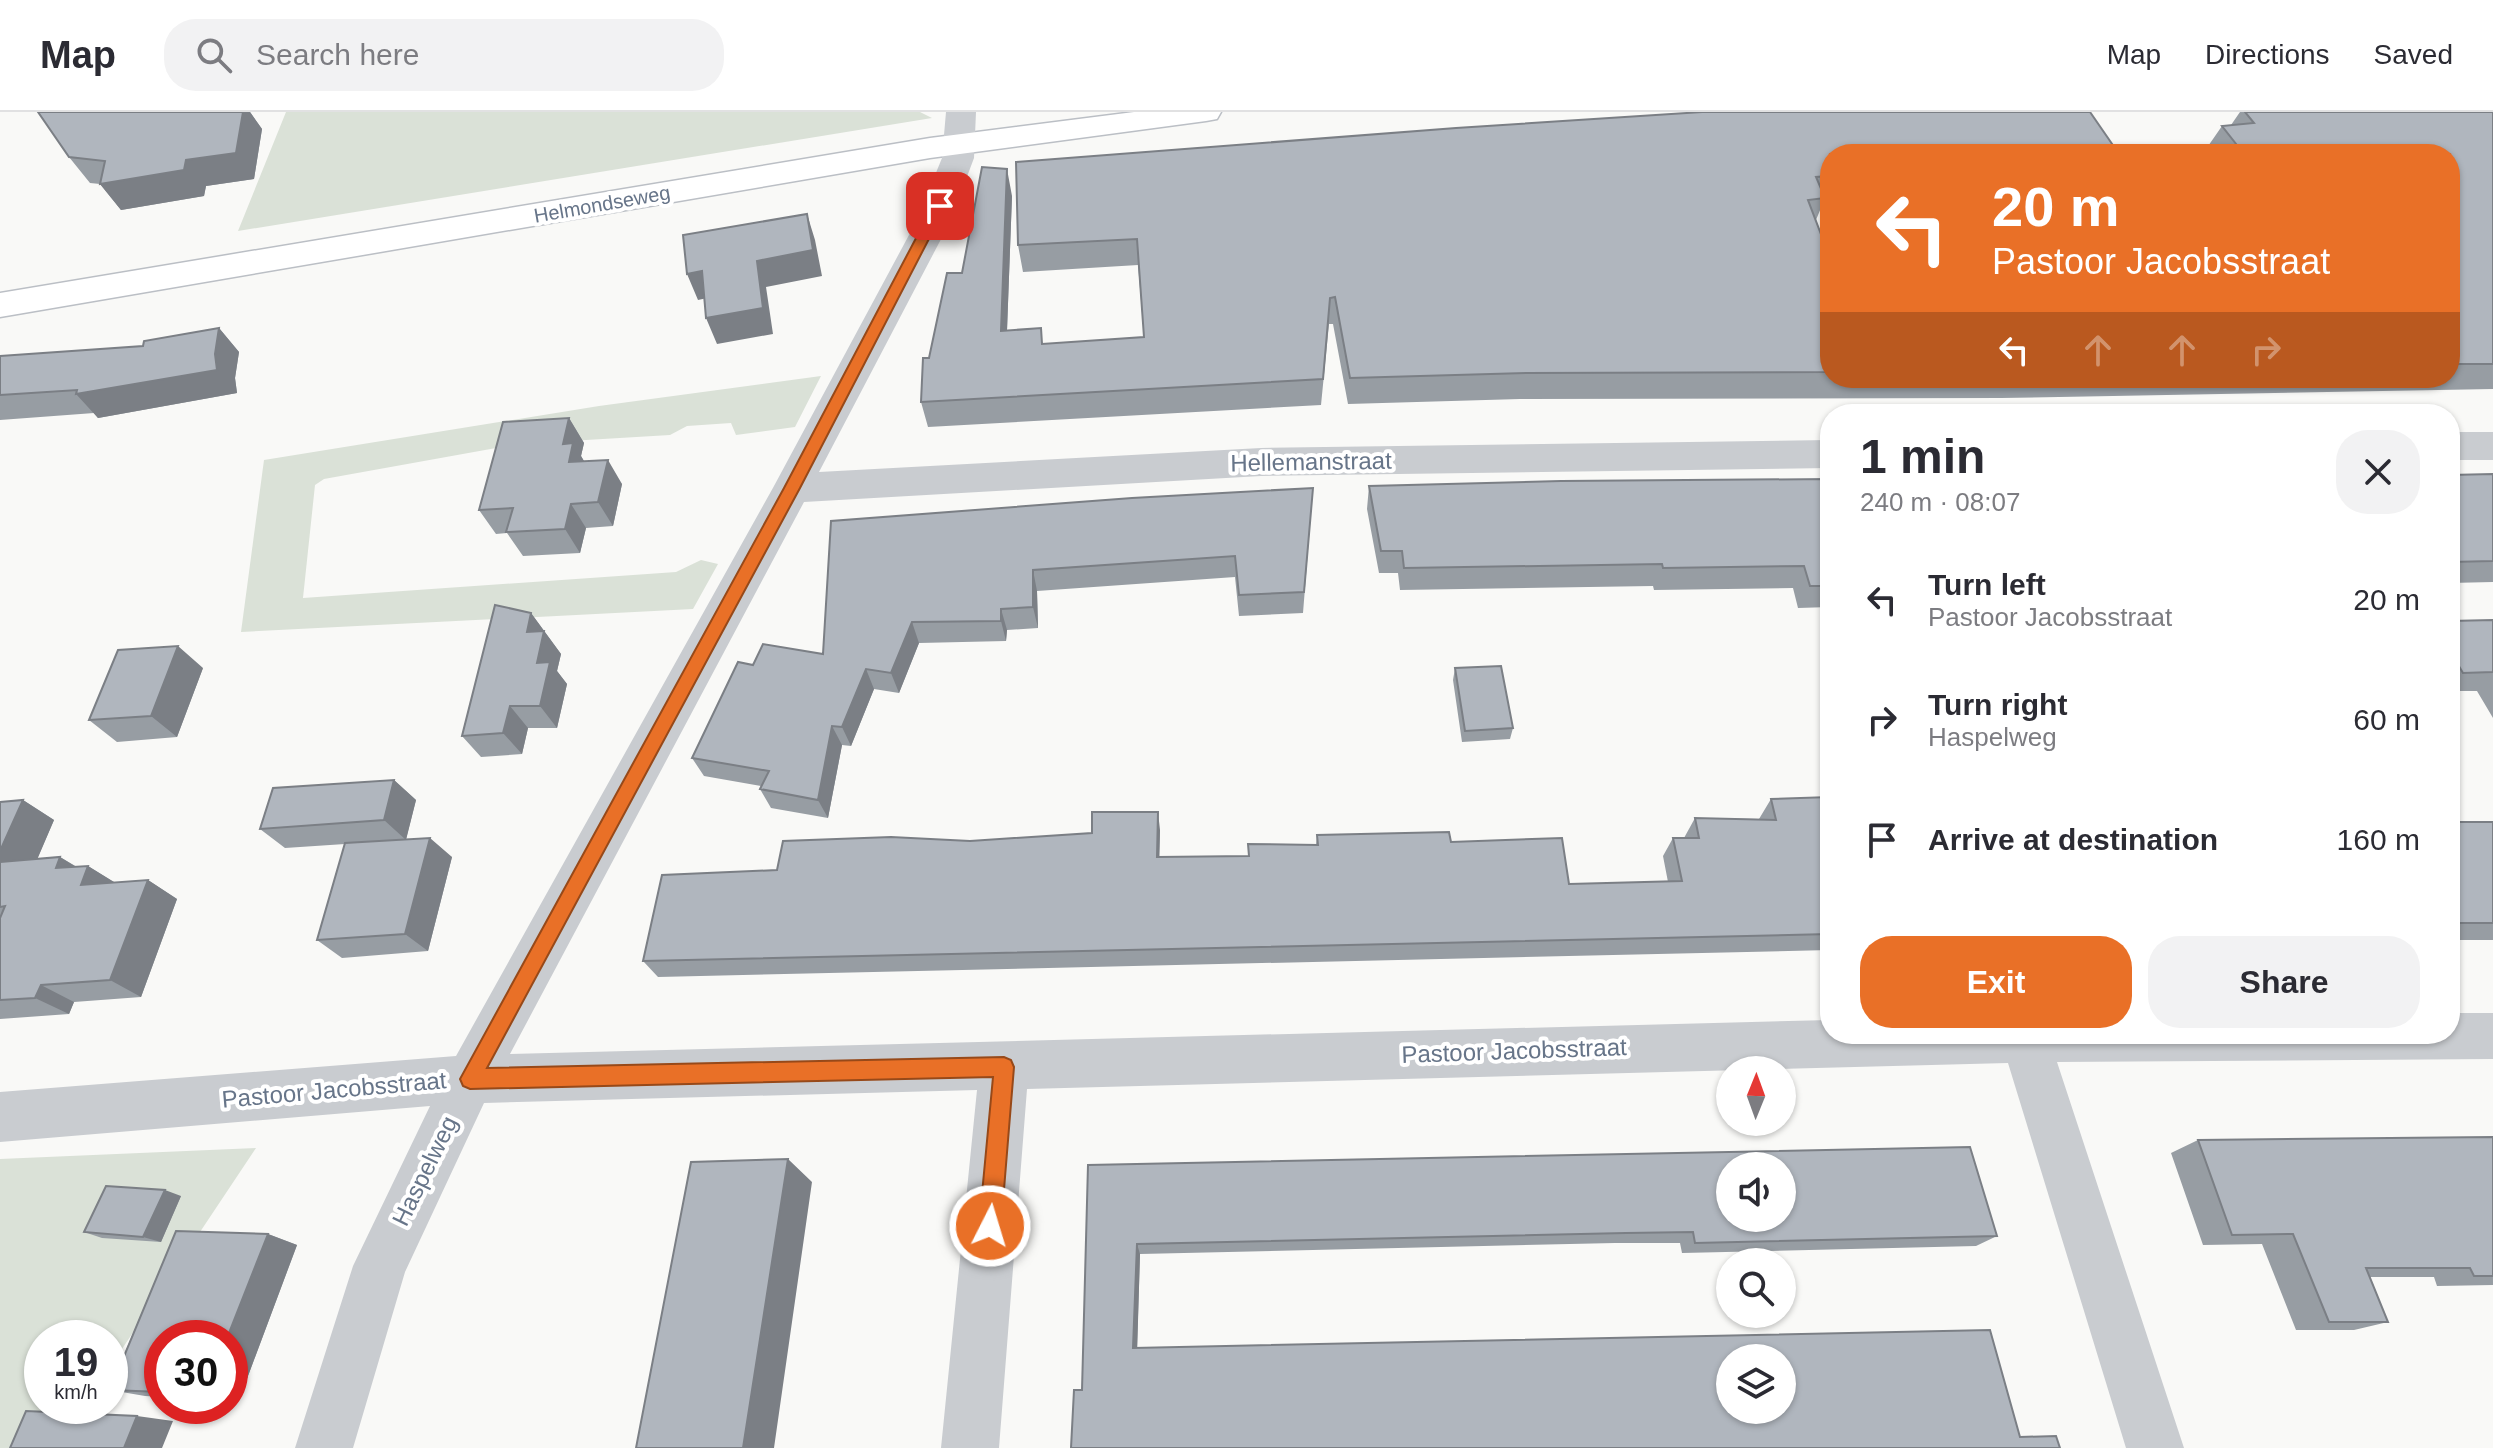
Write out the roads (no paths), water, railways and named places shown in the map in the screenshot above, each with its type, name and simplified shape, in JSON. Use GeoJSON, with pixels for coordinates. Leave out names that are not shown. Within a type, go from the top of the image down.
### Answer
{"type":"FeatureCollection","features":[{"type":"Feature","properties":{"kind":"street","name":"Helmondseweg"},"geometry":{"type":"LineString","coordinates":[[0,305],[960,128],[1206,112]]}},
{"type":"Feature","properties":{"kind":"street","name":"Haspelweg"},"geometry":{"type":"LineString","coordinates":[[324,1448],[380,1266],[470,1079],[933,222],[958,158],[960,128]]}},
{"type":"Feature","properties":{"kind":"street"},"geometry":{"type":"LineString","coordinates":[[2460,446],[2493,446]]}},
{"type":"Feature","properties":{"kind":"street","name":"Hellemanstraat"},"geometry":{"type":"LineString","coordinates":[[792,488],[1261,462],[1820,454]]}},
{"type":"Feature","properties":{"kind":"street","name":"Pastoor Jacobsstraat"},"geometry":{"type":"LineString","coordinates":[[2460,1036],[2493,1036]]}},
{"type":"Feature","properties":{"kind":"street","name":"Pastoor Jacobsstraat"},"geometry":{"type":"LineString","coordinates":[[0,1117],[470,1079],[1820,1043]]}},
{"type":"Feature","properties":{"kind":"street"},"geometry":{"type":"LineString","coordinates":[[2027,1044],[2155,1448]]}},
{"type":"Feature","properties":{"kind":"street"},"geometry":{"type":"LineString","coordinates":[[970,1448],[1004,1067]]}}]}
